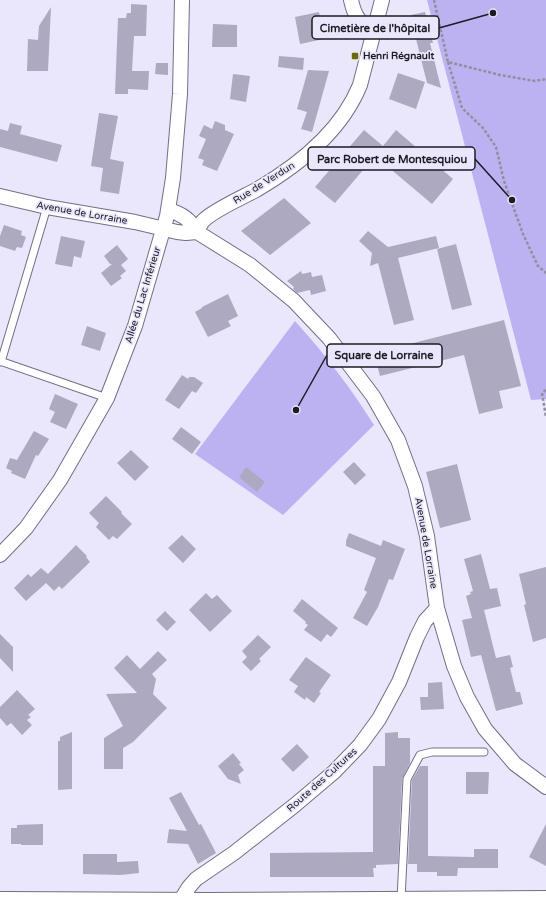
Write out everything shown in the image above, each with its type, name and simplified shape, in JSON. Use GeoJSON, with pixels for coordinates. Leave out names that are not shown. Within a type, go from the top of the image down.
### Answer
{"type":"FeatureCollection","features":[{"type":"Feature","properties":{"kind":"street","name":"Allée du Lac Inférieur"},"geometry":{"type":"LineString","coordinates":[[0,555],[26,528],[60,480],[107,398],[135,326],[164,228],[173,178],[180,94],[182,0]]}},
{"type":"Feature","properties":{"kind":"street"},"geometry":{"type":"LineString","coordinates":[[351,0],[356,17],[364,25],[374,30]]}},
{"type":"Feature","properties":{"kind":"street","name":"Rue de Verdun"},"geometry":{"type":"LineString","coordinates":[[196,232],[206,218],[257,189],[294,165],[333,129],[355,97],[360,85],[382,0]]}},
{"type":"Feature","properties":{"kind":"street","name":"Avenue de Lorraine"},"geometry":{"type":"LineString","coordinates":[[0,196],[47,207],[186,233],[196,232],[250,265],[294,301],[329,338],[373,396],[398,440],[415,486],[427,536],[437,608],[454,666],[467,697],[485,729],[515,764],[546,787]]}},
{"type":"Feature","properties":{"kind":"street"},"geometry":{"type":"LineString","coordinates":[[168,210],[180,214],[190,221],[194,225],[196,232]]}},
{"type":"Feature","properties":{"kind":"street","name":"Route des Cultures"},"geometry":{"type":"LineString","coordinates":[[181,900],[196,879],[234,853],[295,806],[334,772],[360,745],[379,719],[399,682],[425,621],[437,608]]}},
{"type":"Feature","properties":{"kind":"street"},"geometry":{"type":"LineString","coordinates":[[0,899],[181,900],[546,898]]}},
{"type":"Feature","properties":{"kind":"lane"},"geometry":{"type":"LineString","coordinates":[[47,207],[1,362],[107,398]]}},
{"type":"Feature","properties":{"kind":"lane"},"geometry":{"type":"LineString","coordinates":[[401,899],[407,779],[412,767],[420,755],[432,752],[484,752]]}},
{"type":"Feature","properties":{"kind":"path"},"geometry":{"type":"LineString","coordinates":[[434,0],[448,62],[462,108],[483,128],[496,147],[504,181],[523,234],[538,266],[546,273]]}},
{"type":"Feature","properties":{"kind":"path"},"geometry":{"type":"LineString","coordinates":[[448,62],[500,75],[535,81],[546,79]]}},
{"type":"Feature","properties":{"kind":"path"},"geometry":{"type":"LineString","coordinates":[[546,390],[542,393],[546,417]]}},
{"type":"Feature","properties":{"kind":"shaded area"},"geometry":{"type":"Polygon","coordinates":[[[427,0],[546,0],[546,399],[531,400],[427,0]]]}},
{"type":"Feature","properties":{"kind":"shaded area"},"geometry":{"type":"Polygon","coordinates":[[[295,321],[337,371],[374,425],[283,515],[195,454],[295,321]]]}},
{"type":"Feature","properties":{"kind":"building"},"geometry":{"type":"Polygon","coordinates":[[[131,4],[147,5],[146,36],[134,36],[132,71],[149,71],[148,90],[128,89],[128,94],[115,94],[118,18],[126,18],[127,13],[131,13],[131,4]]]}},
{"type":"Feature","properties":{"kind":"building"},"geometry":{"type":"Polygon","coordinates":[[[51,7],[48,71],[27,71],[28,39],[38,40],[39,26],[51,7]]]}},
{"type":"Feature","properties":{"kind":"building"},"geometry":{"type":"Polygon","coordinates":[[[319,12],[324,39],[300,44],[295,17],[319,12]]]}},
{"type":"Feature","properties":{"kind":"building"},"geometry":{"type":"Polygon","coordinates":[[[425,12],[433,43],[430,43],[441,88],[427,83],[414,31],[411,15],[425,12]]]}},
{"type":"Feature","properties":{"kind":"building"},"geometry":{"type":"Polygon","coordinates":[[[213,24],[237,25],[237,47],[212,47],[213,24]]]}},
{"type":"Feature","properties":{"kind":"building"},"geometry":{"type":"Polygon","coordinates":[[[279,56],[304,58],[303,70],[278,67],[279,56]]]}},
{"type":"Feature","properties":{"kind":"building"},"geometry":{"type":"Polygon","coordinates":[[[156,63],[168,63],[168,75],[155,74],[156,63]]]}},
{"type":"Feature","properties":{"kind":"building"},"geometry":{"type":"Polygon","coordinates":[[[308,70],[329,71],[312,132],[301,129],[307,112],[297,109],[308,70]]]}},
{"type":"Feature","properties":{"kind":"building"},"geometry":{"type":"Polygon","coordinates":[[[398,73],[425,82],[416,109],[389,99],[398,73]]]}},
{"type":"Feature","properties":{"kind":"building"},"geometry":{"type":"Polygon","coordinates":[[[233,74],[250,76],[246,102],[230,99],[233,74]]]}},
{"type":"Feature","properties":{"kind":"building"},"geometry":{"type":"Polygon","coordinates":[[[99,113],[118,116],[110,159],[124,162],[119,194],[100,191],[103,168],[91,166],[99,113]]]}},
{"type":"Feature","properties":{"kind":"building"},"geometry":{"type":"Polygon","coordinates":[[[215,121],[225,125],[225,130],[234,134],[217,171],[202,165],[204,160],[198,158],[206,139],[199,136],[204,125],[212,129],[215,121]]]}},
{"type":"Feature","properties":{"kind":"building"},"geometry":{"type":"Polygon","coordinates":[[[10,123],[22,126],[20,134],[62,145],[57,162],[0,147],[0,129],[8,131],[10,123]]]}},
{"type":"Feature","properties":{"kind":"building"},"geometry":{"type":"Polygon","coordinates":[[[364,130],[383,146],[396,130],[453,179],[432,204],[375,156],[335,203],[315,187],[364,130]]]}},
{"type":"Feature","properties":{"kind":"building"},"geometry":{"type":"Polygon","coordinates":[[[284,198],[311,223],[270,255],[241,231],[284,198]]]}},
{"type":"Feature","properties":{"kind":"building"},"geometry":{"type":"Polygon","coordinates":[[[4,225],[22,231],[21,235],[26,237],[22,248],[17,247],[15,251],[0,246],[0,236],[4,225]]]}},
{"type":"Feature","properties":{"kind":"building"},"geometry":{"type":"Polygon","coordinates":[[[368,231],[388,247],[436,236],[439,248],[398,258],[414,320],[394,325],[378,263],[370,266],[372,253],[359,241],[368,231]]]}},
{"type":"Feature","properties":{"kind":"building"},"geometry":{"type":"Polygon","coordinates":[[[61,236],[85,241],[81,258],[74,256],[72,267],[55,264],[61,236]]]}},
{"type":"Feature","properties":{"kind":"building"},"geometry":{"type":"Polygon","coordinates":[[[456,244],[472,305],[452,310],[437,249],[456,244]]]}},
{"type":"Feature","properties":{"kind":"building"},"geometry":{"type":"Polygon","coordinates":[[[117,245],[128,259],[121,265],[126,271],[120,276],[122,278],[111,286],[101,273],[112,264],[110,264],[104,256],[117,245]]]}},
{"type":"Feature","properties":{"kind":"building"},"geometry":{"type":"Polygon","coordinates":[[[301,271],[302,274],[311,272],[312,277],[322,275],[326,291],[311,295],[310,290],[297,293],[293,289],[294,287],[287,281],[301,271]]]}},
{"type":"Feature","properties":{"kind":"building"},"geometry":{"type":"Polygon","coordinates":[[[228,294],[238,316],[228,321],[231,326],[208,337],[195,312],[228,294]]]}},
{"type":"Feature","properties":{"kind":"building"},"geometry":{"type":"Polygon","coordinates":[[[504,320],[521,386],[499,391],[503,408],[479,414],[464,355],[380,376],[374,353],[504,320]]]}},
{"type":"Feature","properties":{"kind":"building"},"geometry":{"type":"Polygon","coordinates":[[[87,326],[106,333],[100,351],[81,345],[87,326]]]}},
{"type":"Feature","properties":{"kind":"building"},"geometry":{"type":"Polygon","coordinates":[[[182,375],[188,379],[189,377],[194,377],[203,383],[196,393],[192,391],[179,409],[165,400],[182,375]]]}},
{"type":"Feature","properties":{"kind":"building"},"geometry":{"type":"Polygon","coordinates":[[[55,394],[78,404],[66,429],[50,422],[55,412],[49,409],[55,394]]]}},
{"type":"Feature","properties":{"kind":"building"},"geometry":{"type":"Polygon","coordinates":[[[181,427],[201,442],[192,454],[172,439],[181,427]]]}},
{"type":"Feature","properties":{"kind":"building"},"geometry":{"type":"Polygon","coordinates":[[[34,431],[49,439],[38,456],[36,455],[25,479],[11,473],[12,471],[6,468],[10,458],[17,460],[34,431]]]}},
{"type":"Feature","properties":{"kind":"building"},"geometry":{"type":"Polygon","coordinates":[[[131,450],[149,467],[135,481],[117,463],[131,450]]]}},
{"type":"Feature","properties":{"kind":"building"},"geometry":{"type":"Polygon","coordinates":[[[354,462],[366,475],[355,485],[343,472],[354,462]]]}},
{"type":"Feature","properties":{"kind":"building"},"geometry":{"type":"Polygon","coordinates":[[[457,464],[471,520],[440,528],[426,472],[457,464]]]}},
{"type":"Feature","properties":{"kind":"building"},"geometry":{"type":"Polygon","coordinates":[[[246,467],[265,482],[257,492],[239,477],[246,467]]]}},
{"type":"Feature","properties":{"kind":"building"},"geometry":{"type":"Polygon","coordinates":[[[106,496],[132,524],[117,539],[113,536],[109,540],[96,527],[99,523],[89,513],[106,496]]]}},
{"type":"Feature","properties":{"kind":"building"},"geometry":{"type":"Polygon","coordinates":[[[349,533],[381,546],[383,540],[405,549],[393,580],[389,579],[378,607],[367,626],[353,618],[367,592],[364,590],[376,558],[346,546],[349,533]]]}},
{"type":"Feature","properties":{"kind":"building"},"geometry":{"type":"Polygon","coordinates":[[[182,535],[196,549],[183,563],[168,548],[182,535]]]}},
{"type":"Feature","properties":{"kind":"building"},"geometry":{"type":"Polygon","coordinates":[[[76,545],[87,556],[86,557],[90,562],[62,589],[59,586],[54,591],[46,583],[26,601],[14,588],[28,574],[31,577],[41,568],[48,574],[76,545]]]}},
{"type":"Feature","properties":{"kind":"building"},"geometry":{"type":"Polygon","coordinates":[[[481,554],[490,589],[497,588],[501,606],[484,610],[496,658],[510,655],[513,667],[510,668],[516,692],[520,692],[523,704],[496,711],[481,655],[471,657],[462,620],[472,618],[466,596],[471,594],[470,592],[473,591],[464,559],[481,554]]]}},
{"type":"Feature","properties":{"kind":"building"},"geometry":{"type":"Polygon","coordinates":[[[546,567],[546,638],[533,642],[524,605],[526,604],[519,574],[546,567]]]}},
{"type":"Feature","properties":{"kind":"building"},"geometry":{"type":"Polygon","coordinates":[[[206,593],[212,599],[217,595],[232,611],[210,632],[189,610],[206,593]]]}},
{"type":"Feature","properties":{"kind":"building"},"geometry":{"type":"Polygon","coordinates":[[[302,599],[338,628],[331,637],[327,634],[321,642],[304,630],[308,625],[293,611],[302,599]]]}},
{"type":"Feature","properties":{"kind":"building"},"geometry":{"type":"Polygon","coordinates":[[[165,611],[176,622],[167,631],[156,620],[165,611]]]}},
{"type":"Feature","properties":{"kind":"building"},"geometry":{"type":"Polygon","coordinates":[[[0,634],[13,647],[13,672],[0,658],[0,634]]]}},
{"type":"Feature","properties":{"kind":"building"},"geometry":{"type":"Polygon","coordinates":[[[258,635],[271,647],[259,659],[261,661],[251,671],[242,662],[247,657],[242,651],[258,635]]]}},
{"type":"Feature","properties":{"kind":"building"},"geometry":{"type":"Polygon","coordinates":[[[158,651],[167,660],[152,674],[156,679],[153,694],[167,708],[133,742],[123,748],[123,769],[104,769],[104,738],[123,726],[106,694],[137,693],[114,668],[127,655],[140,669],[158,651]]]}},
{"type":"Feature","properties":{"kind":"building"},"geometry":{"type":"Polygon","coordinates":[[[306,657],[331,675],[319,692],[321,693],[314,703],[306,697],[305,700],[294,692],[298,686],[289,680],[306,657]]]}},
{"type":"Feature","properties":{"kind":"building"},"geometry":{"type":"Polygon","coordinates":[[[442,682],[444,709],[421,710],[420,697],[428,697],[428,683],[442,682]]]}},
{"type":"Feature","properties":{"kind":"building"},"geometry":{"type":"Polygon","coordinates":[[[17,690],[35,709],[28,715],[31,717],[27,720],[32,725],[22,735],[11,723],[7,726],[0,718],[0,707],[17,690]]]}},
{"type":"Feature","properties":{"kind":"building"},"geometry":{"type":"Polygon","coordinates":[[[72,732],[72,789],[58,790],[58,741],[60,741],[60,737],[72,732]]]}},
{"type":"Feature","properties":{"kind":"building"},"geometry":{"type":"Polygon","coordinates":[[[398,732],[398,738],[410,738],[410,763],[402,779],[398,864],[376,865],[376,868],[373,868],[374,877],[270,877],[270,853],[373,852],[373,766],[385,766],[385,733],[398,732]]]}},
{"type":"Feature","properties":{"kind":"building"},"geometry":{"type":"Polygon","coordinates":[[[297,744],[309,757],[293,772],[281,759],[297,744]]]}},
{"type":"Feature","properties":{"kind":"building"},"geometry":{"type":"Polygon","coordinates":[[[233,753],[241,763],[239,764],[244,770],[238,775],[241,784],[228,779],[218,766],[233,753]]]}},
{"type":"Feature","properties":{"kind":"building"},"geometry":{"type":"Polygon","coordinates":[[[420,766],[428,766],[428,856],[474,857],[474,849],[498,849],[498,868],[458,868],[457,876],[437,876],[437,872],[417,872],[417,864],[408,864],[412,780],[420,766]]]}},
{"type":"Feature","properties":{"kind":"building"},"geometry":{"type":"Polygon","coordinates":[[[466,772],[489,772],[488,794],[466,794],[466,772]]]}},
{"type":"Feature","properties":{"kind":"building"},"geometry":{"type":"Polygon","coordinates":[[[181,792],[199,825],[201,824],[216,853],[198,864],[188,844],[167,843],[169,829],[187,831],[169,798],[181,792]]]}},
{"type":"Feature","properties":{"kind":"building"},"geometry":{"type":"Polygon","coordinates":[[[43,824],[43,845],[11,844],[11,828],[17,828],[17,825],[43,824]]]}},
{"type":"Feature","properties":{"kind":"building"},"geometry":{"type":"Polygon","coordinates":[[[546,824],[546,866],[529,857],[546,824]]]}},
{"type":"Feature","properties":{"kind":"building"},"geometry":{"type":"Polygon","coordinates":[[[83,854],[117,854],[117,862],[138,861],[139,873],[121,875],[83,874],[83,854]]]}},
{"type":"Feature","properties":{"kind":"place","name":"Cimetière de l'hôpital"},"geometry":{"type":"Point","coordinates":[493,13]}},
{"type":"Feature","properties":{"kind":"place","name":"Henri Régnault"},"geometry":{"type":"Point","coordinates":[355,56]}},
{"type":"Feature","properties":{"kind":"place","name":"Parc Robert de Montesquiou"},"geometry":{"type":"Point","coordinates":[512,200]}},
{"type":"Feature","properties":{"kind":"place","name":"Square de Lorraine"},"geometry":{"type":"Point","coordinates":[296,410]}}]}
